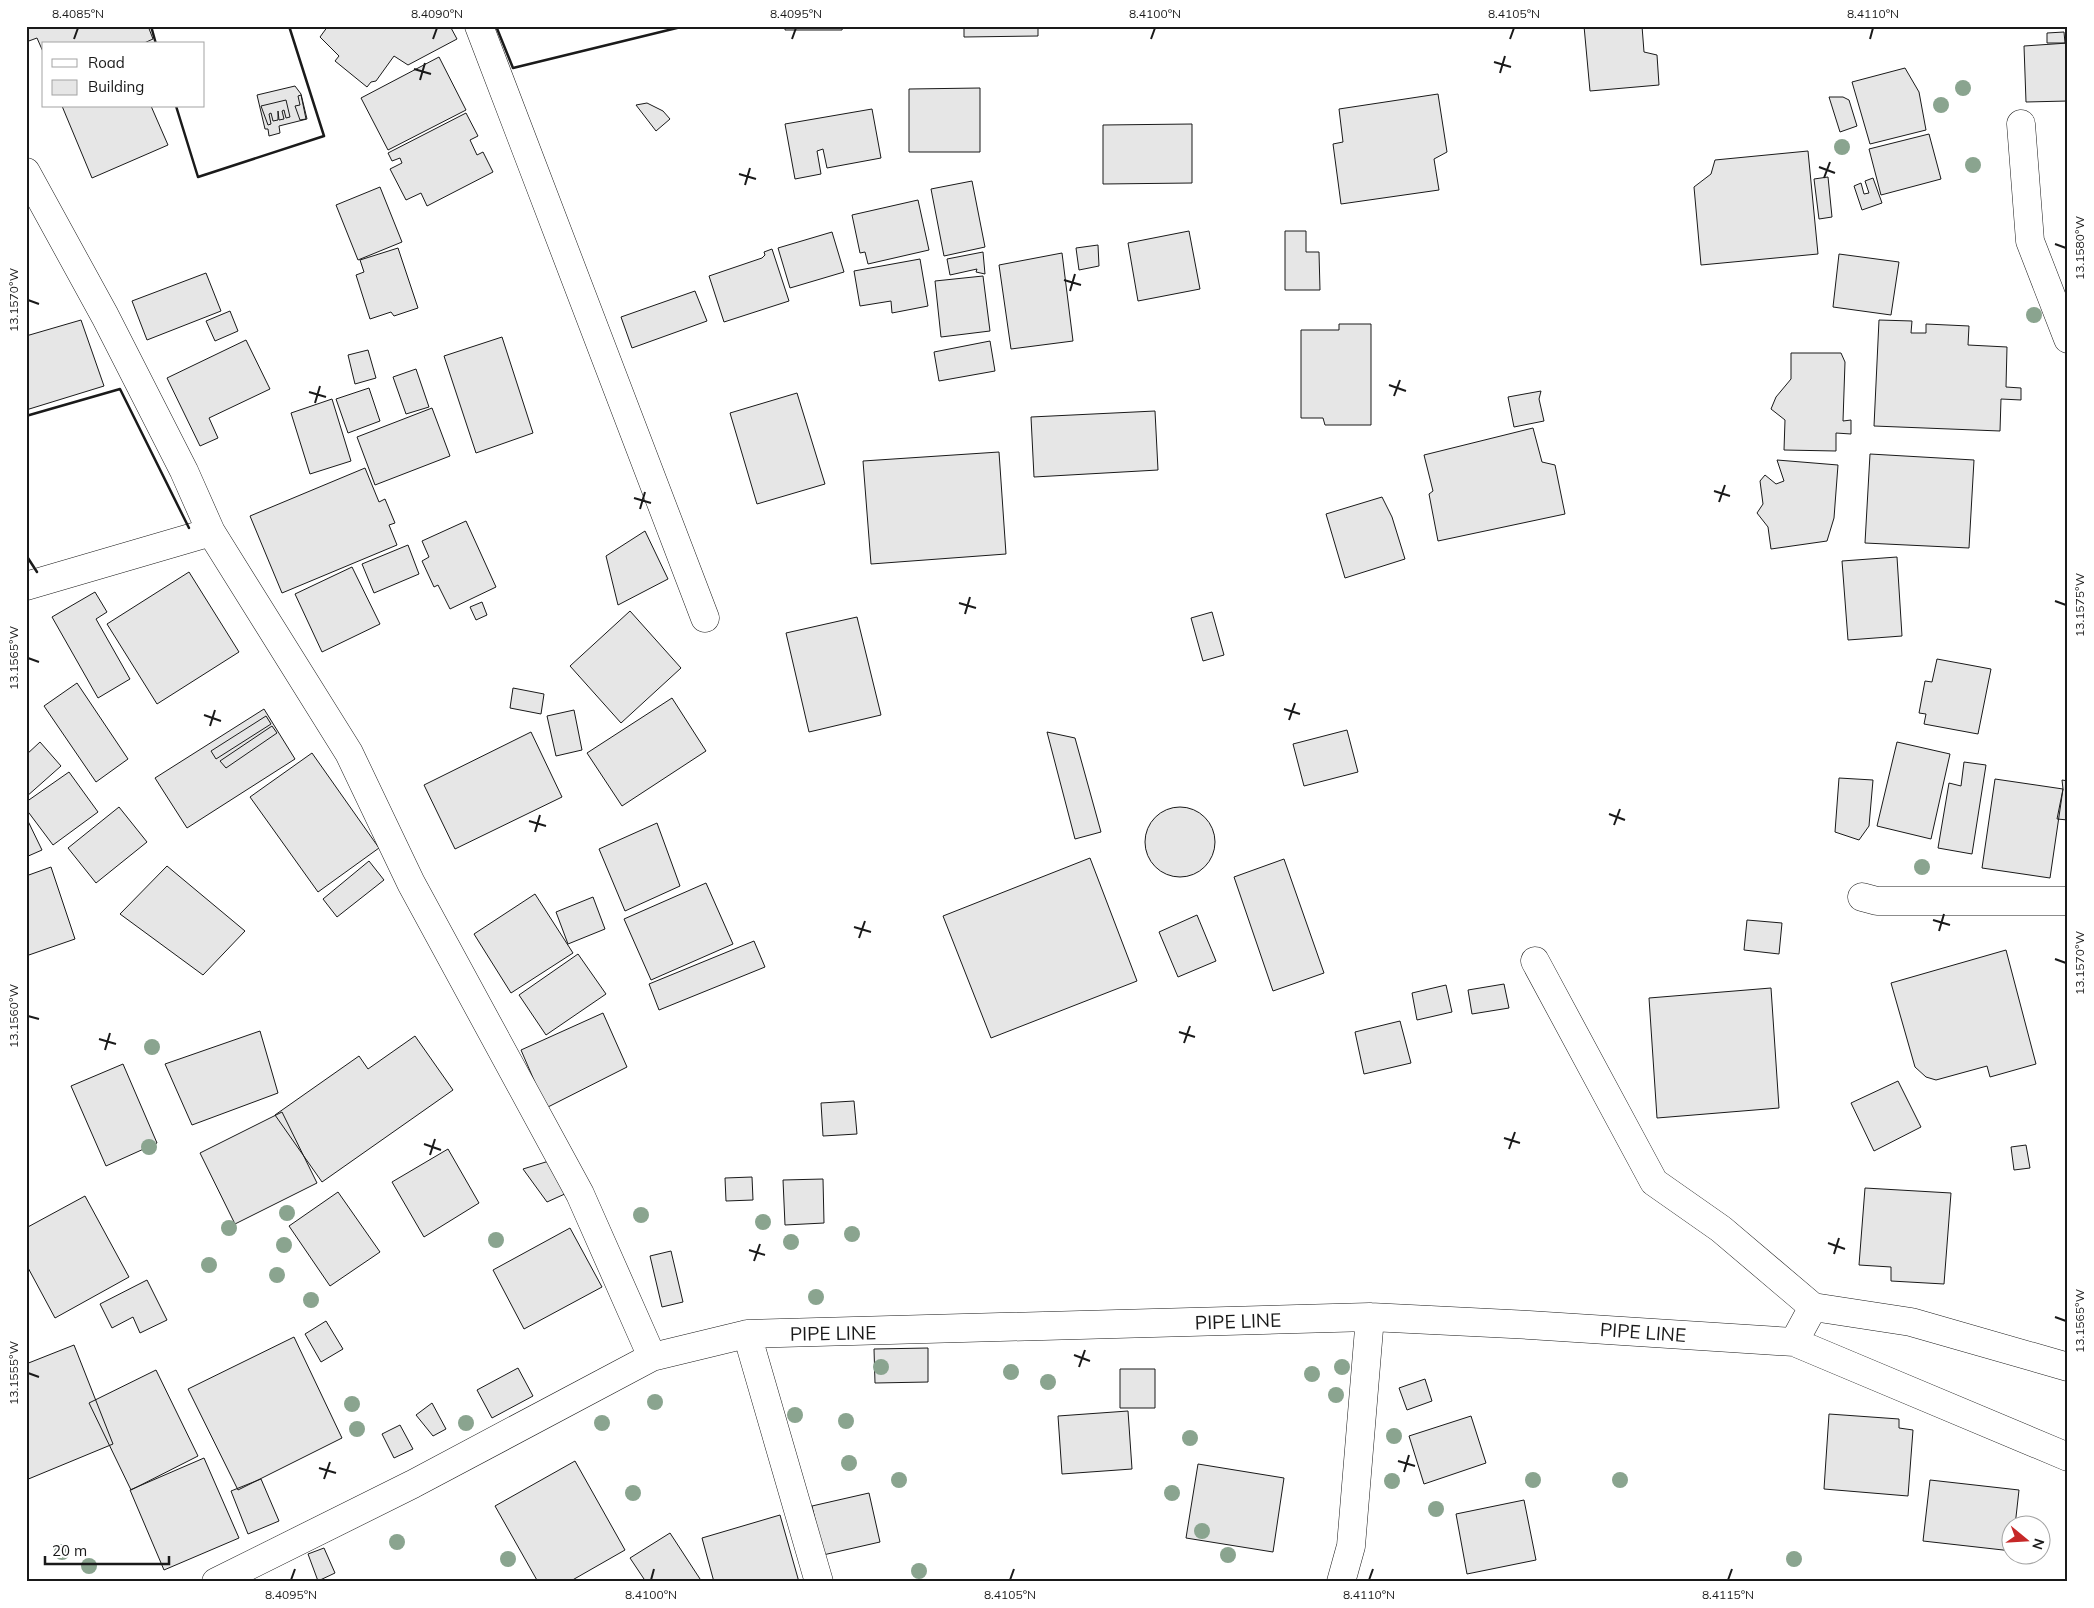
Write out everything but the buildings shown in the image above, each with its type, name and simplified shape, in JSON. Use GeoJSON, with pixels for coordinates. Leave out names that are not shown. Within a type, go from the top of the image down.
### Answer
{"type":"FeatureCollection","features":[{"type":"Feature","properties":{"kind":"street"},"geometry":{"type":"LineString","coordinates":[[479,26],[705,618]]}},
{"type":"Feature","properties":{"kind":"street"},"geometry":{"type":"LineString","coordinates":[[2021,124],[2030,241],[2068,338]]}},
{"type":"Feature","properties":{"kind":"street"},"geometry":{"type":"LineString","coordinates":[[26,172],[105,316],[184,471],[211,532],[349,753],[411,883],[580,1194],[652,1357]]}},
{"type":"Feature","properties":{"kind":"street"},"geometry":{"type":"LineString","coordinates":[[26,586],[211,532]]}},
{"type":"Feature","properties":{"kind":"street"},"geometry":{"type":"LineString","coordinates":[[1862,897],[1877,901],[2068,901]]}},
{"type":"Feature","properties":{"kind":"street"},"geometry":{"type":"LineString","coordinates":[[1536,961],[1654,1182],[1721,1229],[1812,1307],[1911,1322],[2068,1367]]}},
{"type":"Feature","properties":{"kind":"street"},"geometry":{"type":"LineString","coordinates":[[1794,1342],[1812,1307]]}},
{"type":"Feature","properties":{"kind":"street"},"geometry":{"type":"LineString","coordinates":[[1341,1582],[1351,1546],[1370,1317]]}},
{"type":"Feature","properties":{"kind":"street","name":"PIPE LINE"},"geometry":{"type":"LineString","coordinates":[[216,1582],[413,1484],[652,1357],[747,1334],[1370,1317],[1794,1342],[2068,1456]]}},
{"type":"Feature","properties":{"kind":"street"},"geometry":{"type":"LineString","coordinates":[[747,1334],[819,1582]]}},
{"type":"Feature","properties":{"kind":"wall"},"geometry":{"type":"LineString","coordinates":[[151,26],[155,42]]}},
{"type":"Feature","properties":{"kind":"wall"},"geometry":{"type":"LineString","coordinates":[[177,108],[198,177],[324,136],[289,26]]}},
{"type":"Feature","properties":{"kind":"wall"},"geometry":{"type":"LineString","coordinates":[[496,26],[513,68],[685,26]]}},
{"type":"Feature","properties":{"kind":"wall"},"geometry":{"type":"LineString","coordinates":[[26,416],[120,389],[189,528]]}},
{"type":"Feature","properties":{"kind":"wall"},"geometry":{"type":"LineString","coordinates":[[26,555],[37,572]]}}]}
